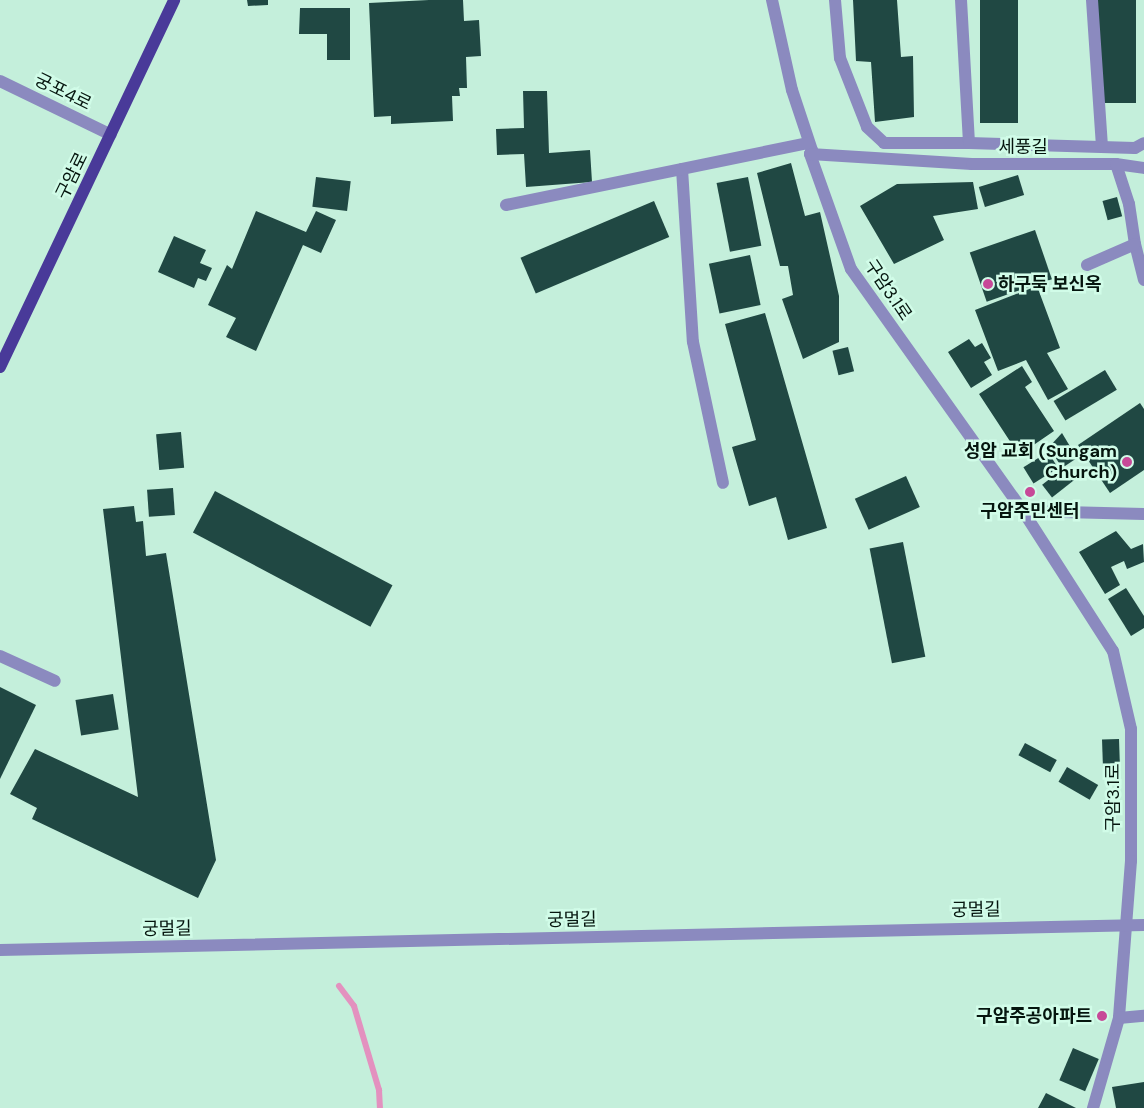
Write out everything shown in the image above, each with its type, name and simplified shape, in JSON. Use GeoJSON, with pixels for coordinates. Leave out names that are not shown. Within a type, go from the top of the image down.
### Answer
{"type":"FeatureCollection","features":[{"type":"Feature","properties":{"kind":"main road","name":"구암로"},"geometry":{"type":"LineString","coordinates":[[0,366],[174,0]]}},
{"type":"Feature","properties":{"kind":"street","name":"구암3.1로"},"geometry":{"type":"LineString","coordinates":[[772,0],[792,90],[851,269],[1023,512],[1112,651],[1138,762],[1119,1018],[1093,1108]]}},
{"type":"Feature","properties":{"kind":"street"},"geometry":{"type":"LineString","coordinates":[[835,0],[840,58],[867,127],[884,143],[969,143],[1135,148],[1144,143]]}},
{"type":"Feature","properties":{"kind":"street"},"geometry":{"type":"LineString","coordinates":[[961,0],[969,143]]}},
{"type":"Feature","properties":{"kind":"street"},"geometry":{"type":"LineString","coordinates":[[1092,0],[1102,147]]}},
{"type":"Feature","properties":{"kind":"street","name":"궁포4로"},"geometry":{"type":"LineString","coordinates":[[0,80],[111,134]]}},
{"type":"Feature","properties":{"kind":"street","name":"세풍길"},"geometry":{"type":"LineString","coordinates":[[506,206],[682,169],[810,148],[972,164],[1116,164],[1144,168]]}},
{"type":"Feature","properties":{"kind":"street"},"geometry":{"type":"LineString","coordinates":[[1116,164],[1129,204],[1135,244],[1144,280]]}},
{"type":"Feature","properties":{"kind":"street"},"geometry":{"type":"LineString","coordinates":[[682,169],[692,342],[723,483]]}},
{"type":"Feature","properties":{"kind":"street"},"geometry":{"type":"LineString","coordinates":[[1087,265],[1135,244]]}},
{"type":"Feature","properties":{"kind":"street"},"geometry":{"type":"LineString","coordinates":[[1023,512],[1144,514]]}},
{"type":"Feature","properties":{"kind":"street"},"geometry":{"type":"LineString","coordinates":[[0,656],[55,682]]}},
{"type":"Feature","properties":{"kind":"street","name":"궁멀길"},"geometry":{"type":"LineString","coordinates":[[0,950],[1144,925]]}},
{"type":"Feature","properties":{"kind":"street"},"geometry":{"type":"LineString","coordinates":[[1119,1018],[1144,1016]]}},
{"type":"Feature","properties":{"kind":"building"},"geometry":{"type":"Polygon","coordinates":[[[247,0],[268,0],[268,5],[248,6],[247,0]]]}},
{"type":"Feature","properties":{"kind":"building"},"geometry":{"type":"Polygon","coordinates":[[[463,0],[464,21],[479,20],[481,56],[466,57],[467,88],[459,88],[460,96],[452,96],[453,121],[391,124],[391,116],[374,117],[369,3],[463,0]]]}},
{"type":"Feature","properties":{"kind":"building"},"geometry":{"type":"Polygon","coordinates":[[[853,0],[897,0],[901,57],[913,56],[914,117],[875,122],[871,62],[856,61],[853,0]]]}},
{"type":"Feature","properties":{"kind":"building"},"geometry":{"type":"Polygon","coordinates":[[[980,0],[1018,0],[1018,123],[980,123],[980,0]]]}},
{"type":"Feature","properties":{"kind":"building"},"geometry":{"type":"Polygon","coordinates":[[[1098,0],[1136,0],[1136,103],[1098,103],[1098,0]]]}},
{"type":"Feature","properties":{"kind":"building"},"geometry":{"type":"Polygon","coordinates":[[[300,8],[350,8],[350,60],[327,60],[327,34],[299,34],[300,8]]]}},
{"type":"Feature","properties":{"kind":"building"},"geometry":{"type":"Polygon","coordinates":[[[523,91],[547,91],[549,153],[590,150],[592,182],[526,187],[524,154],[497,155],[496,129],[524,128],[523,91]]]}},
{"type":"Feature","properties":{"kind":"building"},"geometry":{"type":"Polygon","coordinates":[[[791,163],[805,216],[820,212],[839,296],[839,342],[803,359],[782,299],[793,295],[788,266],[780,266],[757,173],[791,163]]]}},
{"type":"Feature","properties":{"kind":"building"},"geometry":{"type":"Polygon","coordinates":[[[1018,175],[1024,195],[985,207],[979,187],[1018,175]]]}},
{"type":"Feature","properties":{"kind":"building"},"geometry":{"type":"Polygon","coordinates":[[[316,177],[351,181],[347,211],[312,207],[316,177]]]}},
{"type":"Feature","properties":{"kind":"building"},"geometry":{"type":"Polygon","coordinates":[[[748,177],[761,246],[730,252],[717,183],[748,177]]]}},
{"type":"Feature","properties":{"kind":"building"},"geometry":{"type":"Polygon","coordinates":[[[973,182],[978,209],[933,216],[944,240],[894,264],[860,206],[897,184],[973,182]]]}},
{"type":"Feature","properties":{"kind":"building"},"geometry":{"type":"Polygon","coordinates":[[[1117,197],[1122,216],[1108,220],[1103,201],[1117,197]]]}},
{"type":"Feature","properties":{"kind":"building"},"geometry":{"type":"Polygon","coordinates":[[[654,201],[669,237],[536,294],[521,258],[654,201]]]}},
{"type":"Feature","properties":{"kind":"building"},"geometry":{"type":"Polygon","coordinates":[[[256,211],[306,232],[316,211],[336,220],[321,253],[303,245],[256,351],[226,337],[236,318],[208,305],[227,265],[232,269],[256,211]]]}},
{"type":"Feature","properties":{"kind":"building"},"geometry":{"type":"Polygon","coordinates":[[[1035,230],[1052,279],[987,302],[970,252],[1035,230]]]}},
{"type":"Feature","properties":{"kind":"building"},"geometry":{"type":"Polygon","coordinates":[[[174,236],[206,250],[200,263],[212,268],[206,281],[198,278],[194,288],[158,272],[174,236]]]}},
{"type":"Feature","properties":{"kind":"building"},"geometry":{"type":"Polygon","coordinates":[[[750,255],[761,305],[720,314],[709,264],[750,255]]]}},
{"type":"Feature","properties":{"kind":"building"},"geometry":{"type":"Polygon","coordinates":[[[1037,286],[1060,348],[1047,353],[1068,389],[1048,400],[1026,360],[998,371],[975,310],[1037,286]]]}},
{"type":"Feature","properties":{"kind":"building"},"geometry":{"type":"Polygon","coordinates":[[[765,313],[827,528],[788,540],[776,497],[749,506],[732,447],[756,440],[725,324],[765,313]]]}},
{"type":"Feature","properties":{"kind":"building"},"geometry":{"type":"Polygon","coordinates":[[[969,339],[975,347],[982,343],[991,358],[984,362],[992,375],[971,388],[948,352],[969,339]]]}},
{"type":"Feature","properties":{"kind":"building"},"geometry":{"type":"Polygon","coordinates":[[[848,347],[854,371],[839,375],[832,351],[848,347]]]}},
{"type":"Feature","properties":{"kind":"building"},"geometry":{"type":"Polygon","coordinates":[[[1022,366],[1032,382],[1025,387],[1054,431],[1019,455],[979,394],[1022,366]]]}},
{"type":"Feature","properties":{"kind":"building"},"geometry":{"type":"Polygon","coordinates":[[[1105,370],[1117,390],[1065,421],[1054,401],[1105,370]]]}},
{"type":"Feature","properties":{"kind":"building"},"geometry":{"type":"Polygon","coordinates":[[[1140,403],[1144,409],[1144,470],[1110,493],[1078,445],[1140,403]]]}},
{"type":"Feature","properties":{"kind":"building"},"geometry":{"type":"Polygon","coordinates":[[[181,432],[184,468],[159,470],[156,434],[181,432]]]}},
{"type":"Feature","properties":{"kind":"building"},"geometry":{"type":"Polygon","coordinates":[[[1062,433],[1077,458],[1062,468],[1049,447],[1062,433]]]}},
{"type":"Feature","properties":{"kind":"building"},"geometry":{"type":"Polygon","coordinates":[[[1048,452],[1058,468],[1033,483],[1023,467],[1048,452]]]}},
{"type":"Feature","properties":{"kind":"building"},"geometry":{"type":"Polygon","coordinates":[[[1065,467],[1075,480],[1052,497],[1042,485],[1065,467]]]}},
{"type":"Feature","properties":{"kind":"building"},"geometry":{"type":"Polygon","coordinates":[[[906,476],[920,507],[869,530],[855,499],[906,476]]]}},
{"type":"Feature","properties":{"kind":"building"},"geometry":{"type":"Polygon","coordinates":[[[173,488],[175,515],[149,517],[147,490],[173,488]]]}},
{"type":"Feature","properties":{"kind":"building"},"geometry":{"type":"Polygon","coordinates":[[[215,491],[392,585],[370,627],[193,532],[215,491]]]}},
{"type":"Feature","properties":{"kind":"building"},"geometry":{"type":"Polygon","coordinates":[[[134,506],[136,522],[143,521],[146,556],[166,553],[216,860],[198,898],[32,819],[37,808],[10,794],[35,749],[138,797],[103,509],[134,506]]]}},
{"type":"Feature","properties":{"kind":"building"},"geometry":{"type":"Polygon","coordinates":[[[1116,531],[1131,549],[1143,544],[1144,562],[1127,569],[1124,561],[1111,567],[1120,585],[1105,594],[1079,552],[1116,531]]]}},
{"type":"Feature","properties":{"kind":"building"},"geometry":{"type":"Polygon","coordinates":[[[903,542],[925,657],[892,663],[870,548],[903,542]]]}},
{"type":"Feature","properties":{"kind":"building"},"geometry":{"type":"Polygon","coordinates":[[[1126,588],[1144,616],[1144,628],[1131,636],[1108,599],[1126,588]]]}},
{"type":"Feature","properties":{"kind":"building"},"geometry":{"type":"Polygon","coordinates":[[[0,687],[36,705],[0,779],[0,687]]]}},
{"type":"Feature","properties":{"kind":"building"},"geometry":{"type":"Polygon","coordinates":[[[113,694],[119,730],[81,736],[75,700],[113,694]]]}},
{"type":"Feature","properties":{"kind":"building"},"geometry":{"type":"Polygon","coordinates":[[[1119,739],[1120,771],[1103,772],[1102,740],[1119,739]]]}},
{"type":"Feature","properties":{"kind":"building"},"geometry":{"type":"Polygon","coordinates":[[[1025,743],[1057,760],[1050,772],[1018,755],[1025,743]]]}},
{"type":"Feature","properties":{"kind":"building"},"geometry":{"type":"Polygon","coordinates":[[[1067,767],[1098,785],[1090,800],[1058,782],[1067,767]]]}},
{"type":"Feature","properties":{"kind":"building"},"geometry":{"type":"Polygon","coordinates":[[[1073,1048],[1099,1059],[1085,1091],[1059,1080],[1073,1048]]]}},
{"type":"Feature","properties":{"kind":"building"},"geometry":{"type":"Polygon","coordinates":[[[1144,1082],[1144,1108],[1116,1108],[1112,1087],[1144,1082]]]}},
{"type":"Feature","properties":{"kind":"building"},"geometry":{"type":"Polygon","coordinates":[[[1046,1093],[1076,1108],[1038,1108],[1046,1093]]]}},
{"type":"Feature","properties":{"kind":"waterway"},"geometry":{"type":"LineString","coordinates":[[339,986],[354,1006],[379,1090],[380,1108]]}},
{"type":"Feature","properties":{"kind":"place","name":"하구둑 보신옥"},"geometry":{"type":"Point","coordinates":[988,284]}},
{"type":"Feature","properties":{"kind":"place","name":"성암 교회 (Sungam Church)"},"geometry":{"type":"Point","coordinates":[1127,462]}},
{"type":"Feature","properties":{"kind":"place","name":"구암주민센터"},"geometry":{"type":"Point","coordinates":[1030,492]}},
{"type":"Feature","properties":{"kind":"place","name":"구암주공아파트"},"geometry":{"type":"Point","coordinates":[1102,1016]}}]}
